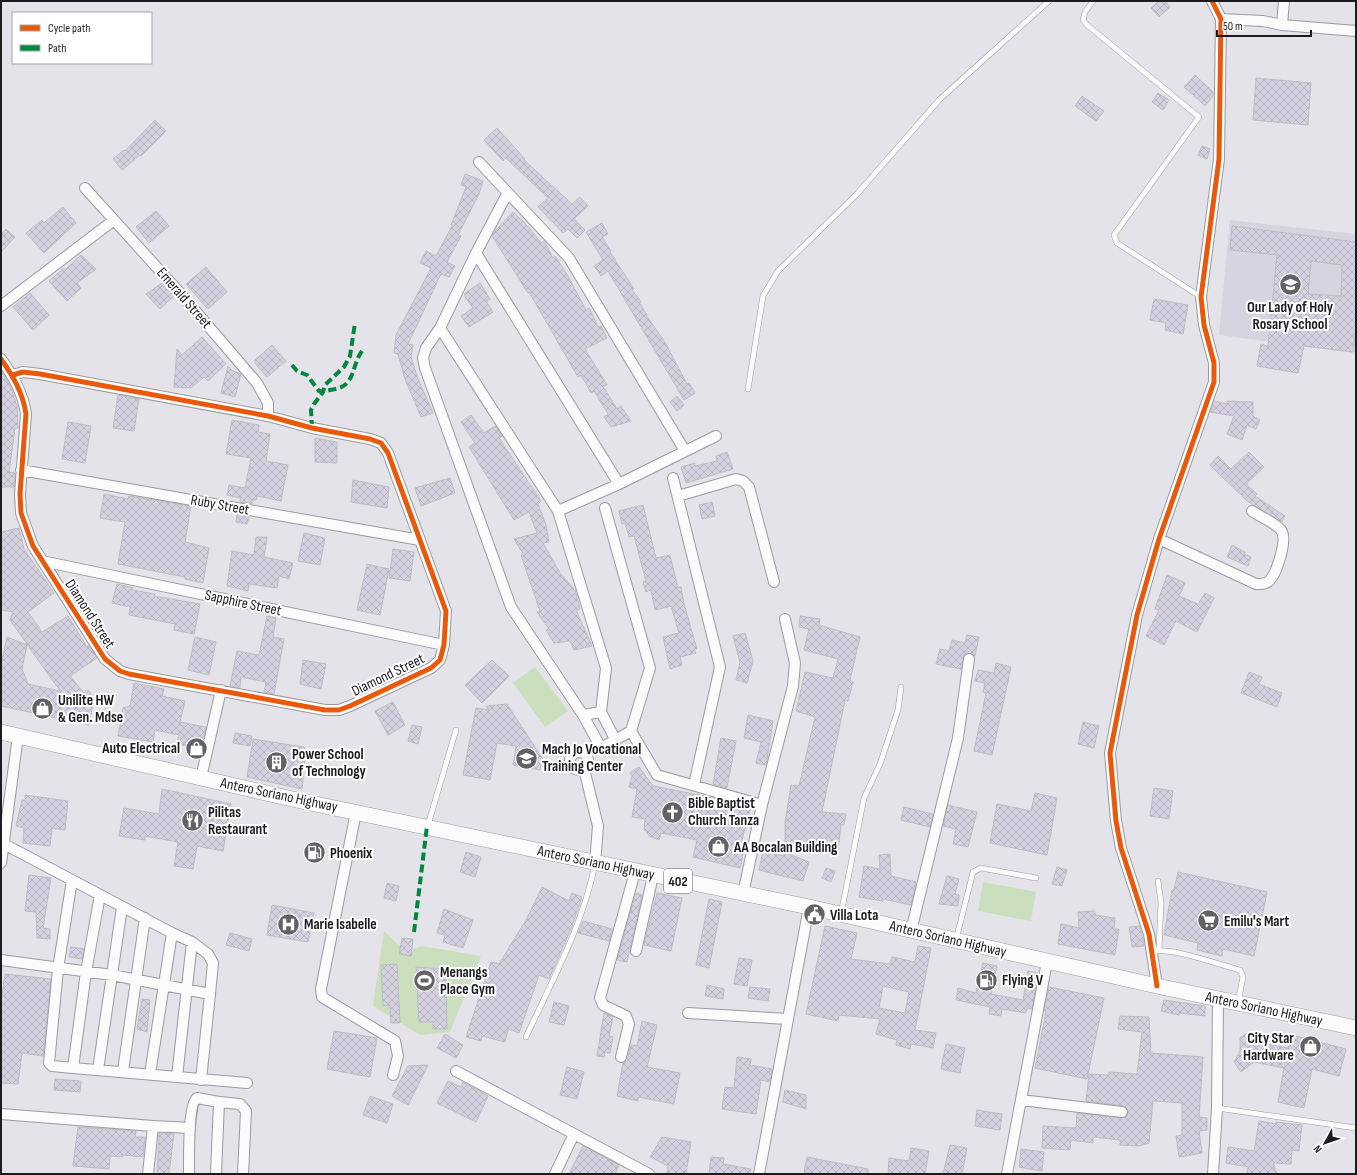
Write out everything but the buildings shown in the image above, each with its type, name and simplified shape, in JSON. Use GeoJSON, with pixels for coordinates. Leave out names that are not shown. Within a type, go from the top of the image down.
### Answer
{"type":"FeatureCollection","features":[{"type":"Feature","properties":{"kind":"main road","name":"Antero Soriano Highway"},"geometry":{"type":"LineString","coordinates":[[1,736],[18,736],[356,812],[427,826],[595,864],[808,907],[1047,962],[1356,1028]]}},
{"type":"Feature","properties":{"kind":"street"},"geometry":{"type":"LineString","coordinates":[[1157,986],[1155,951],[1122,848],[1116,821],[1110,753],[1137,615],[1159,539],[1214,382],[1214,363],[1204,325],[1201,297],[1218,159],[1221,19],[1212,1]]}},
{"type":"Feature","properties":{"kind":"street"},"geometry":{"type":"LineString","coordinates":[[1282,25],[1284,1]]}},
{"type":"Feature","properties":{"kind":"street"},"geometry":{"type":"LineString","coordinates":[[1221,19],[1263,21],[1282,25],[1356,31]]}},
{"type":"Feature","properties":{"kind":"street"},"geometry":{"type":"LineString","coordinates":[[479,162],[507,194],[568,258],[685,451]]}},
{"type":"Feature","properties":{"kind":"street","name":"Emerald Street"},"geometry":{"type":"LineString","coordinates":[[85,188],[180,293],[257,383],[268,403],[268,416]]}},
{"type":"Feature","properties":{"kind":"street"},"geometry":{"type":"LineString","coordinates":[[507,194],[476,253],[440,328],[426,348],[424,358],[425,368],[511,607],[583,715],[601,748]]}},
{"type":"Feature","properties":{"kind":"street"},"geometry":{"type":"LineString","coordinates":[[1,306],[114,220]]}},
{"type":"Feature","properties":{"kind":"street"},"geometry":{"type":"LineString","coordinates":[[476,253],[619,484]]}},
{"type":"Feature","properties":{"kind":"street"},"geometry":{"type":"LineString","coordinates":[[440,328],[558,511],[606,668],[601,712],[615,739]]}},
{"type":"Feature","properties":{"kind":"street"},"geometry":{"type":"LineString","coordinates":[[1,359],[12,375]]}},
{"type":"Feature","properties":{"kind":"street","name":"Diamond Street"},"geometry":{"type":"LineString","coordinates":[[24,372],[36,373],[268,416],[312,428],[370,439],[381,443],[388,453],[446,611],[444,645],[440,660],[436,665],[373,696],[339,710],[325,710],[130,674],[113,666],[98,649],[42,561],[33,546],[21,513],[21,470],[26,414],[21,393],[12,375],[24,372]]}},
{"type":"Feature","properties":{"kind":"street"},"geometry":{"type":"LineString","coordinates":[[558,511],[619,484],[716,436]]}},
{"type":"Feature","properties":{"kind":"street","name":"Ruby Street"},"geometry":{"type":"LineString","coordinates":[[21,470],[420,540]]}},
{"type":"Feature","properties":{"kind":"street"},"geometry":{"type":"LineString","coordinates":[[673,478],[720,667],[694,785]]}},
{"type":"Feature","properties":{"kind":"street"},"geometry":{"type":"LineString","coordinates":[[678,496],[736,479],[743,481],[749,487],[774,582]]}},
{"type":"Feature","properties":{"kind":"street"},"geometry":{"type":"LineString","coordinates":[[595,864],[598,826],[584,769],[587,766],[588,758],[615,739],[630,731],[650,668],[605,508]]}},
{"type":"Feature","properties":{"kind":"street"},"geometry":{"type":"LineString","coordinates":[[1159,539],[1256,584],[1267,583],[1273,577],[1283,548],[1283,536],[1280,530],[1252,511]]}},
{"type":"Feature","properties":{"kind":"street","name":"Sapphire Street"},"geometry":{"type":"LineString","coordinates":[[42,561],[444,645]]}},
{"type":"Feature","properties":{"kind":"street"},"geometry":{"type":"LineString","coordinates":[[743,894],[762,805],[795,674],[795,663],[785,619]]}},
{"type":"Feature","properties":{"kind":"street"},"geometry":{"type":"LineString","coordinates":[[911,931],[958,738],[969,660]]}},
{"type":"Feature","properties":{"kind":"street"},"geometry":{"type":"LineString","coordinates":[[201,778],[221,690]]}},
{"type":"Feature","properties":{"kind":"street"},"geometry":{"type":"LineString","coordinates":[[583,715],[601,712]]}},
{"type":"Feature","properties":{"kind":"street"},"geometry":{"type":"LineString","coordinates":[[630,731],[658,775],[762,805]]}},
{"type":"Feature","properties":{"kind":"street"},"geometry":{"type":"LineString","coordinates":[[1,863],[18,736]]}},
{"type":"Feature","properties":{"kind":"street"},"geometry":{"type":"LineString","coordinates":[[584,769],[581,770],[573,768],[571,765],[571,756],[578,752],[582,752],[588,758]]}},
{"type":"Feature","properties":{"kind":"street"},"geometry":{"type":"LineString","coordinates":[[356,812],[321,989],[322,997],[395,1041],[398,1056],[394,1075]]}},
{"type":"Feature","properties":{"kind":"street"},"geometry":{"type":"LineString","coordinates":[[4,844],[122,907],[192,942],[212,959],[201,1080]]}},
{"type":"Feature","properties":{"kind":"street"},"geometry":{"type":"LineString","coordinates":[[621,1057],[629,1020],[626,1016],[603,1005],[600,998],[635,872]]}},
{"type":"Feature","properties":{"kind":"street"},"geometry":{"type":"LineString","coordinates":[[636,951],[653,876]]}},
{"type":"Feature","properties":{"kind":"street"},"geometry":{"type":"LineString","coordinates":[[72,880],[58,969],[48,1058],[52,1066],[247,1083]]}},
{"type":"Feature","properties":{"kind":"street"},"geometry":{"type":"LineString","coordinates":[[73,1068],[86,972],[100,895]]}},
{"type":"Feature","properties":{"kind":"street"},"geometry":{"type":"LineString","coordinates":[[98,1070],[122,907]]}},
{"type":"Feature","properties":{"kind":"street"},"geometry":{"type":"LineString","coordinates":[[759,1174],[808,907]]}},
{"type":"Feature","properties":{"kind":"street"},"geometry":{"type":"LineString","coordinates":[[123,1071],[146,918]]}},
{"type":"Feature","properties":{"kind":"street"},"geometry":{"type":"LineString","coordinates":[[150,1074],[172,933]]}},
{"type":"Feature","properties":{"kind":"street"},"geometry":{"type":"LineString","coordinates":[[177,1077],[192,942]]}},
{"type":"Feature","properties":{"kind":"street"},"geometry":{"type":"LineString","coordinates":[[1,960],[58,969],[112,975],[210,994]]}},
{"type":"Feature","properties":{"kind":"street"},"geometry":{"type":"LineString","coordinates":[[1007,1174],[1047,962]]}},
{"type":"Feature","properties":{"kind":"street"},"geometry":{"type":"LineString","coordinates":[[1213,1174],[1217,1108],[1218,999]]}},
{"type":"Feature","properties":{"kind":"street"},"geometry":{"type":"LineString","coordinates":[[688,1012],[788,1019]]}},
{"type":"Feature","properties":{"kind":"street"},"geometry":{"type":"LineString","coordinates":[[456,1071],[649,1174]]}},
{"type":"Feature","properties":{"kind":"street"},"geometry":{"type":"LineString","coordinates":[[189,1174],[190,1128],[194,1099],[197,1098],[240,1104],[246,1110],[242,1174]]}},
{"type":"Feature","properties":{"kind":"street"},"geometry":{"type":"LineString","coordinates":[[1022,1100],[1122,1112]]}},
{"type":"Feature","properties":{"kind":"street"},"geometry":{"type":"LineString","coordinates":[[216,1174],[219,1102]]}},
{"type":"Feature","properties":{"kind":"street"},"geometry":{"type":"LineString","coordinates":[[1,1114],[190,1128]]}},
{"type":"Feature","properties":{"kind":"street"},"geometry":{"type":"LineString","coordinates":[[148,1174],[152,1126]]}},
{"type":"Feature","properties":{"kind":"street"},"geometry":{"type":"LineString","coordinates":[[555,1174],[574,1134]]}},
{"type":"Feature","properties":{"kind":"lane"},"geometry":{"type":"LineString","coordinates":[[748,389],[763,296],[778,271],[857,194],[940,99],[1049,1]]}},
{"type":"Feature","properties":{"kind":"lane"},"geometry":{"type":"LineString","coordinates":[[1093,1],[1085,12],[1083,20],[1087,26],[1198,117],[1114,234],[1114,239],[1116,243],[1201,297]]}},
{"type":"Feature","properties":{"kind":"lane"},"geometry":{"type":"LineString","coordinates":[[840,915],[864,798],[880,764],[898,710],[901,687]]}},
{"type":"Feature","properties":{"kind":"lane"},"geometry":{"type":"LineString","coordinates":[[427,826],[456,730]]}},
{"type":"Feature","properties":{"kind":"lane"},"geometry":{"type":"LineString","coordinates":[[526,1037],[556,974],[583,910],[595,864]]}},
{"type":"Feature","properties":{"kind":"lane"},"geometry":{"type":"LineString","coordinates":[[956,941],[973,872],[980,868],[1036,878]]}},
{"type":"Feature","properties":{"kind":"lane"},"geometry":{"type":"LineString","coordinates":[[1158,881],[1161,902],[1155,951],[1240,970],[1243,977],[1238,1003]]}},
{"type":"Feature","properties":{"kind":"lane"},"geometry":{"type":"LineString","coordinates":[[1217,1108],[1356,1128]]}},
{"type":"Feature","properties":{"kind":"shaded area","name":"Our Lady of Holy Rosary School"},"geometry":{"type":"Polygon","coordinates":[[[1230,220],[1356,234],[1356,353],[1219,335],[1230,220]]]}},
{"type":"Feature","properties":{"kind":"green space"},"geometry":{"type":"Polygon","coordinates":[[[535,667],[568,711],[545,727],[513,683],[535,667]]]}},
{"type":"Feature","properties":{"kind":"green space"},"geometry":{"type":"Polygon","coordinates":[[[983,882],[1036,892],[1031,921],[978,911],[983,882]]]}},
{"type":"Feature","properties":{"kind":"green space","name":"Menangs Place Gym"},"geometry":{"type":"Polygon","coordinates":[[[384,931],[406,952],[422,946],[481,956],[450,1032],[420,1035],[373,1006],[384,931]]]}},
{"type":"Feature","properties":{"kind":"marked path"},"geometry":{"type":"LineString","coordinates":[[312,428],[311,410],[314,404],[323,392],[325,385],[344,367],[350,356],[355,323]]}},
{"type":"Feature","properties":{"kind":"marked path"},"geometry":{"type":"LineString","coordinates":[[292,365],[297,371],[307,375],[319,391],[327,391],[342,387],[347,383],[362,351]]}},
{"type":"Feature","properties":{"kind":"marked path"},"geometry":{"type":"LineString","coordinates":[[414,932],[427,826]]}},
{"type":"Feature","properties":{"kind":"cycle path"},"geometry":{"type":"LineString","coordinates":[[1157,986],[1149,934],[1121,848],[1116,821],[1110,753],[1137,615],[1159,539],[1214,382],[1214,363],[1204,325],[1201,297],[1219,159],[1221,19],[1212,1]]}},
{"type":"Feature","properties":{"kind":"cycle path"},"geometry":{"type":"LineString","coordinates":[[1,359],[17,385],[25,406],[26,414],[20,494],[21,513],[33,546],[105,659],[120,671],[129,674],[325,710],[339,710],[431,668],[440,660],[444,645],[446,611],[388,453],[381,443],[370,439],[312,428],[268,416],[40,374],[23,372],[13,375]]}},
{"type":"Feature","properties":{"kind":"place","name":"Our Lady of Holy Rosary School"},"geometry":{"type":"Point","coordinates":[1290,284]}},
{"type":"Feature","properties":{"kind":"place","name":"Unilite HW & Gen. Mdse"},"geometry":{"type":"Point","coordinates":[43,709]}},
{"type":"Feature","properties":{"kind":"place","name":"Auto Electrical"},"geometry":{"type":"Point","coordinates":[196,748]}},
{"type":"Feature","properties":{"kind":"place","name":"Mach Jo Vocational Training Center"},"geometry":{"type":"Point","coordinates":[526,758]}},
{"type":"Feature","properties":{"kind":"place","name":"Power School of Technology"},"geometry":{"type":"Point","coordinates":[277,763]}},
{"type":"Feature","properties":{"kind":"place","name":"Bible Baptist Church Tanza"},"geometry":{"type":"Point","coordinates":[673,812]}},
{"type":"Feature","properties":{"kind":"place","name":"Pilitas Restaurant"},"geometry":{"type":"Point","coordinates":[193,821]}},
{"type":"Feature","properties":{"kind":"place","name":"AA Bocalan Building"},"geometry":{"type":"Point","coordinates":[719,847]}},
{"type":"Feature","properties":{"kind":"place","name":"Phoenix"},"geometry":{"type":"Point","coordinates":[314,853]}},
{"type":"Feature","properties":{"kind":"place","name":"Villa Lota"},"geometry":{"type":"Point","coordinates":[815,915]}},
{"type":"Feature","properties":{"kind":"place","name":"Emilu's Mart"},"geometry":{"type":"Point","coordinates":[1209,921]}},
{"type":"Feature","properties":{"kind":"place","name":"Marie Isabelle"},"geometry":{"type":"Point","coordinates":[289,924]}},
{"type":"Feature","properties":{"kind":"place","name":"Flying V"},"geometry":{"type":"Point","coordinates":[987,980]}},
{"type":"Feature","properties":{"kind":"place","name":"Menangs Place Gym"},"geometry":{"type":"Point","coordinates":[424,981]}},
{"type":"Feature","properties":{"kind":"place","name":"City Star Hardware"},"geometry":{"type":"Point","coordinates":[1310,1047]}}]}
